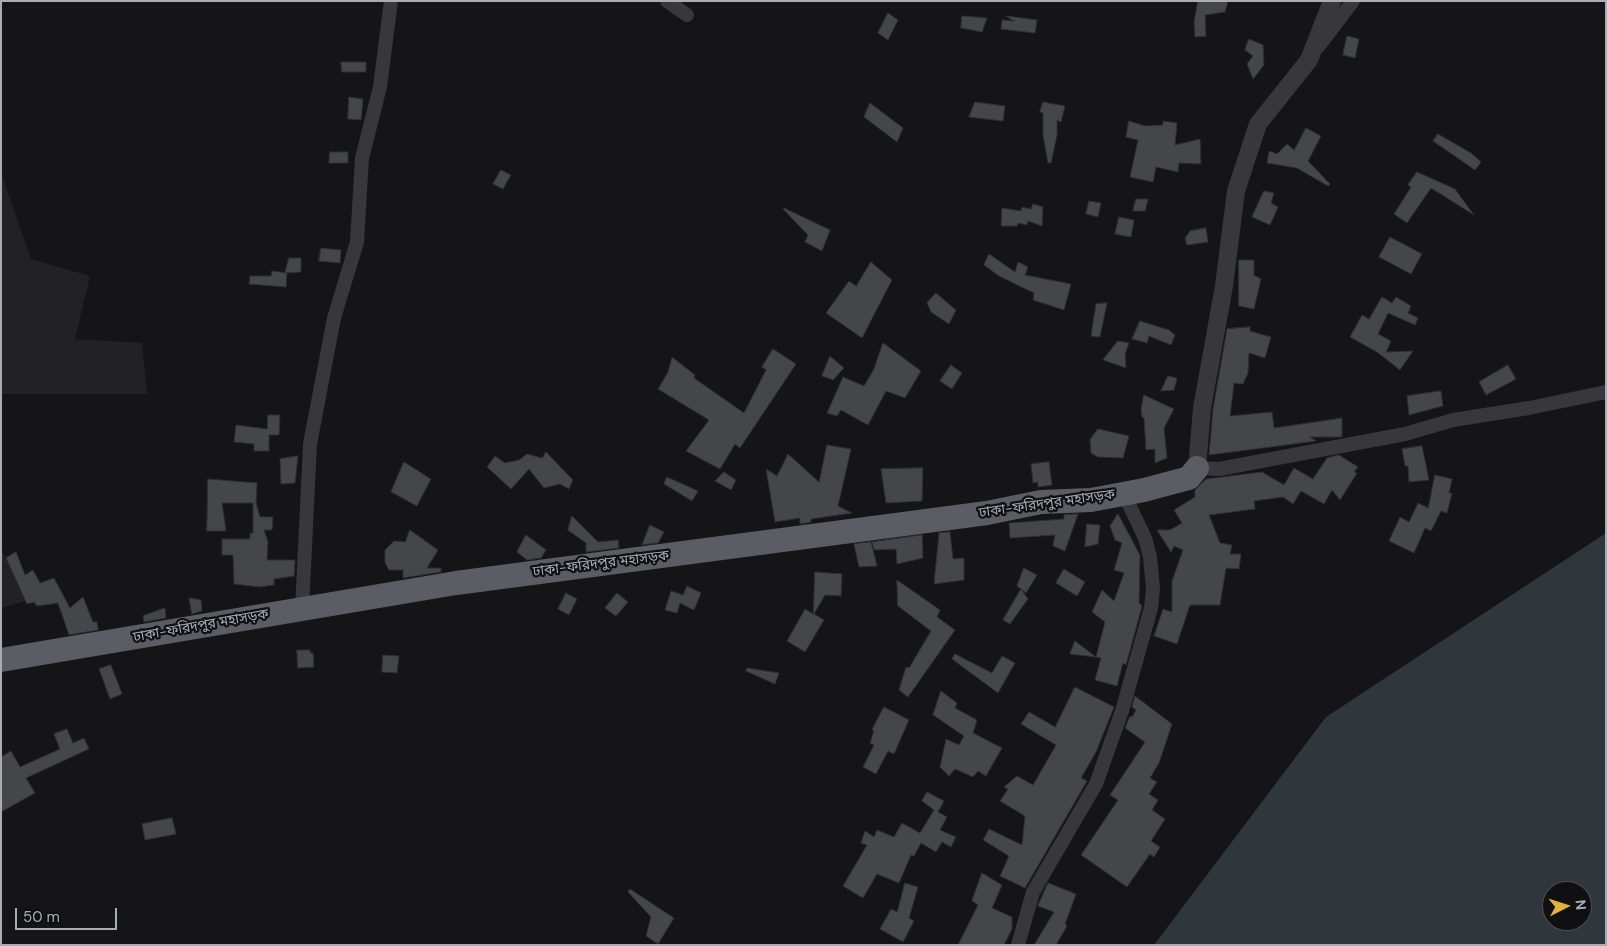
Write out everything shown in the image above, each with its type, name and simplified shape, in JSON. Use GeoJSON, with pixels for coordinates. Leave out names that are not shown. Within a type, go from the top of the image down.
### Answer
{"type":"FeatureCollection","features":[{"type":"Feature","properties":{"kind":"highway","name":"ঢাকা-ফরিদপুর মহাসড়ক"},"geometry":{"type":"LineString","coordinates":[[1,660],[456,583],[977,514],[1041,502],[1091,500],[1123,492],[1144,490],[1188,478],[1197,468]]}},
{"type":"Feature","properties":{"kind":"street"},"geometry":{"type":"LineString","coordinates":[[302,609],[310,444],[334,318],[357,242],[362,158],[380,87],[391,1]]}},
{"type":"Feature","properties":{"kind":"street"},"geometry":{"type":"LineString","coordinates":[[667,1],[688,15]]}},
{"type":"Feature","properties":{"kind":"street"},"geometry":{"type":"LineString","coordinates":[[1309,60],[1332,1]]}},
{"type":"Feature","properties":{"kind":"street"},"geometry":{"type":"LineString","coordinates":[[1353,1],[1258,124],[1236,191],[1224,286],[1202,408],[1197,468],[1219,469],[1405,434],[1453,420],[1529,408],[1606,392]]}},
{"type":"Feature","properties":{"kind":"street"},"geometry":{"type":"LineString","coordinates":[[1018,945],[1033,892],[1096,784],[1122,711],[1151,608],[1153,590],[1146,538],[1123,492]]}},
{"type":"Feature","properties":{"kind":"shaded area"},"geometry":{"type":"Polygon","coordinates":[[[1,173],[31,259],[90,276],[75,339],[142,343],[147,394],[1,394],[1,173]]]}},
{"type":"Feature","properties":{"kind":"shaded area"},"geometry":{"type":"Polygon","coordinates":[[[1606,533],[1606,945],[1154,945],[1326,717],[1606,533]]]}},
{"type":"Feature","properties":{"kind":"shaded area"},"geometry":{"type":"Polygon","coordinates":[[[1,548],[26,601],[1,608],[1,548]]]}},
{"type":"Feature","properties":{"kind":"building"},"geometry":{"type":"Polygon","coordinates":[[[1198,1],[1228,1],[1225,12],[1205,15],[1206,36],[1195,37],[1194,23],[1198,1]]]}},
{"type":"Feature","properties":{"kind":"building"},"geometry":{"type":"Polygon","coordinates":[[[888,13],[898,20],[888,40],[878,33],[888,13]]]}},
{"type":"Feature","properties":{"kind":"building"},"geometry":{"type":"Polygon","coordinates":[[[962,16],[987,18],[982,32],[961,28],[962,16]]]}},
{"type":"Feature","properties":{"kind":"building"},"geometry":{"type":"Polygon","coordinates":[[[1006,16],[1037,20],[1035,33],[1001,29],[1002,20],[1014,21],[1006,16]]]}},
{"type":"Feature","properties":{"kind":"building"},"geometry":{"type":"Polygon","coordinates":[[[1347,36],[1359,39],[1355,58],[1343,55],[1347,36]]]}},
{"type":"Feature","properties":{"kind":"building"},"geometry":{"type":"Polygon","coordinates":[[[1249,39],[1263,45],[1264,65],[1253,79],[1247,64],[1253,56],[1245,50],[1249,39]]]}},
{"type":"Feature","properties":{"kind":"building"},"geometry":{"type":"Polygon","coordinates":[[[341,62],[366,62],[366,72],[342,72],[341,62]]]}},
{"type":"Feature","properties":{"kind":"building"},"geometry":{"type":"Polygon","coordinates":[[[349,97],[363,99],[361,120],[348,119],[349,97]]]}},
{"type":"Feature","properties":{"kind":"building"},"geometry":{"type":"Polygon","coordinates":[[[975,102],[1005,106],[1003,121],[969,117],[975,102]]]}},
{"type":"Feature","properties":{"kind":"building"},"geometry":{"type":"Polygon","coordinates":[[[1043,102],[1065,106],[1061,122],[1057,120],[1057,135],[1051,163],[1048,163],[1043,135],[1043,113],[1040,112],[1043,102]]]}},
{"type":"Feature","properties":{"kind":"building"},"geometry":{"type":"Polygon","coordinates":[[[870,103],[903,128],[897,142],[864,117],[870,103]]]}},
{"type":"Feature","properties":{"kind":"building"},"geometry":{"type":"Polygon","coordinates":[[[1129,121],[1145,126],[1163,125],[1163,121],[1177,123],[1175,145],[1200,139],[1201,164],[1179,163],[1178,172],[1156,167],[1153,182],[1130,177],[1138,140],[1126,137],[1129,121]]]}},
{"type":"Feature","properties":{"kind":"building"},"geometry":{"type":"Polygon","coordinates":[[[1306,128],[1321,136],[1308,161],[1330,184],[1328,186],[1297,168],[1267,163],[1269,151],[1277,154],[1287,144],[1294,150],[1306,128]]]}},
{"type":"Feature","properties":{"kind":"building"},"geometry":{"type":"Polygon","coordinates":[[[1438,134],[1471,153],[1481,162],[1475,170],[1433,141],[1438,134]]]}},
{"type":"Feature","properties":{"kind":"building"},"geometry":{"type":"Polygon","coordinates":[[[330,152],[348,152],[348,163],[329,163],[330,152]]]}},
{"type":"Feature","properties":{"kind":"building"},"geometry":{"type":"Polygon","coordinates":[[[501,170],[511,175],[503,189],[493,184],[501,170]]]}},
{"type":"Feature","properties":{"kind":"building"},"geometry":{"type":"Polygon","coordinates":[[[1417,172],[1455,189],[1474,215],[1431,188],[1407,223],[1394,214],[1411,187],[1408,185],[1417,172]]]}},
{"type":"Feature","properties":{"kind":"building"},"geometry":{"type":"Polygon","coordinates":[[[1264,191],[1274,193],[1271,203],[1278,207],[1270,225],[1252,217],[1264,191]]]}},
{"type":"Feature","properties":{"kind":"building"},"geometry":{"type":"Polygon","coordinates":[[[1136,199],[1148,199],[1145,211],[1133,211],[1136,199]]]}},
{"type":"Feature","properties":{"kind":"building"},"geometry":{"type":"Polygon","coordinates":[[[1089,201],[1101,203],[1098,217],[1086,214],[1089,201]]]}},
{"type":"Feature","properties":{"kind":"building"},"geometry":{"type":"Polygon","coordinates":[[[1033,204],[1043,207],[1042,226],[1028,221],[1027,225],[1018,223],[1017,226],[1001,226],[1002,208],[1021,211],[1022,207],[1031,209],[1033,204]]]}},
{"type":"Feature","properties":{"kind":"building"},"geometry":{"type":"Polygon","coordinates":[[[784,208],[830,230],[822,251],[805,242],[808,235],[784,208]]]}},
{"type":"Feature","properties":{"kind":"building"},"geometry":{"type":"Polygon","coordinates":[[[1119,217],[1134,220],[1131,237],[1115,234],[1119,217]]]}},
{"type":"Feature","properties":{"kind":"building"},"geometry":{"type":"Polygon","coordinates":[[[1206,228],[1208,242],[1187,245],[1185,238],[1190,231],[1206,228]]]}},
{"type":"Feature","properties":{"kind":"building"},"geometry":{"type":"Polygon","coordinates":[[[1390,237],[1422,254],[1411,274],[1379,257],[1390,237]]]}},
{"type":"Feature","properties":{"kind":"building"},"geometry":{"type":"Polygon","coordinates":[[[321,248],[341,250],[340,263],[319,261],[321,248]]]}},
{"type":"Feature","properties":{"kind":"building"},"geometry":{"type":"Polygon","coordinates":[[[989,254],[1015,272],[1018,262],[1028,267],[1025,275],[1071,284],[1064,310],[1033,300],[1034,293],[999,276],[984,265],[989,254]]]}},
{"type":"Feature","properties":{"kind":"building"},"geometry":{"type":"Polygon","coordinates":[[[289,258],[301,258],[301,272],[285,273],[289,258]]]}},
{"type":"Feature","properties":{"kind":"building"},"geometry":{"type":"Polygon","coordinates":[[[1239,260],[1254,260],[1254,275],[1261,279],[1254,309],[1239,306],[1239,260]]]}},
{"type":"Feature","properties":{"kind":"building"},"geometry":{"type":"Polygon","coordinates":[[[871,262],[892,280],[862,338],[826,313],[849,281],[856,286],[871,262]]]}},
{"type":"Feature","properties":{"kind":"building"},"geometry":{"type":"Polygon","coordinates":[[[272,271],[287,273],[286,287],[249,284],[250,276],[271,276],[272,271]]]}},
{"type":"Feature","properties":{"kind":"building"},"geometry":{"type":"Polygon","coordinates":[[[936,293],[956,310],[949,324],[931,312],[927,303],[936,293]]]}},
{"type":"Feature","properties":{"kind":"building"},"geometry":{"type":"Polygon","coordinates":[[[1382,297],[1392,303],[1396,297],[1411,306],[1408,313],[1418,318],[1415,325],[1388,313],[1378,334],[1391,341],[1386,352],[1413,351],[1400,370],[1377,352],[1350,337],[1362,315],[1369,319],[1382,297]]]}},
{"type":"Feature","properties":{"kind":"building"},"geometry":{"type":"Polygon","coordinates":[[[1107,303],[1100,337],[1091,336],[1096,304],[1107,303]]]}},
{"type":"Feature","properties":{"kind":"building"},"geometry":{"type":"Polygon","coordinates":[[[1140,321],[1169,330],[1175,335],[1171,345],[1149,336],[1147,343],[1132,339],[1140,321]]]}},
{"type":"Feature","properties":{"kind":"building"},"geometry":{"type":"Polygon","coordinates":[[[1250,327],[1250,331],[1271,337],[1265,358],[1249,353],[1248,373],[1243,384],[1234,383],[1230,416],[1272,412],[1274,428],[1342,418],[1342,437],[1310,437],[1316,441],[1209,455],[1213,409],[1227,329],[1250,327]]]}},
{"type":"Feature","properties":{"kind":"building"},"geometry":{"type":"Polygon","coordinates":[[[1118,341],[1129,343],[1125,354],[1126,368],[1103,360],[1118,341]]]}},
{"type":"Feature","properties":{"kind":"building"},"geometry":{"type":"Polygon","coordinates":[[[883,343],[921,371],[905,398],[886,391],[868,425],[841,410],[837,416],[827,413],[843,377],[864,386],[874,369],[883,343]]]}},
{"type":"Feature","properties":{"kind":"building"},"geometry":{"type":"Polygon","coordinates":[[[773,349],[796,364],[740,448],[735,444],[720,469],[686,451],[709,420],[658,389],[668,372],[672,357],[695,375],[694,378],[744,413],[766,370],[762,367],[773,349]]]}},
{"type":"Feature","properties":{"kind":"building"},"geometry":{"type":"Polygon","coordinates":[[[830,356],[844,368],[833,380],[822,376],[830,356]]]}},
{"type":"Feature","properties":{"kind":"building"},"geometry":{"type":"Polygon","coordinates":[[[951,365],[962,373],[952,389],[940,381],[951,365]]]}},
{"type":"Feature","properties":{"kind":"building"},"geometry":{"type":"Polygon","coordinates":[[[1508,365],[1516,379],[1486,395],[1479,382],[1508,365]]]}},
{"type":"Feature","properties":{"kind":"building"},"geometry":{"type":"Polygon","coordinates":[[[1168,376],[1177,378],[1174,390],[1161,391],[1168,376]]]}},
{"type":"Feature","properties":{"kind":"building"},"geometry":{"type":"Polygon","coordinates":[[[1441,391],[1443,406],[1409,415],[1407,396],[1441,391]]]}},
{"type":"Feature","properties":{"kind":"building"},"geometry":{"type":"Polygon","coordinates":[[[1144,395],[1174,409],[1164,428],[1167,458],[1155,463],[1155,449],[1146,450],[1144,418],[1142,417],[1141,409],[1144,395]]]}},
{"type":"Feature","properties":{"kind":"building"},"geometry":{"type":"Polygon","coordinates":[[[268,415],[280,415],[279,435],[269,435],[269,451],[254,451],[254,444],[234,442],[236,425],[267,429],[268,415]]]}},
{"type":"Feature","properties":{"kind":"building"},"geometry":{"type":"Polygon","coordinates":[[[1098,429],[1129,436],[1123,458],[1098,457],[1091,453],[1090,440],[1098,429]]]}},
{"type":"Feature","properties":{"kind":"building"},"geometry":{"type":"Polygon","coordinates":[[[827,445],[851,449],[838,506],[852,513],[811,519],[811,522],[800,524],[800,518],[775,522],[766,469],[777,476],[788,454],[819,482],[827,445]]]}},
{"type":"Feature","properties":{"kind":"building"},"geometry":{"type":"Polygon","coordinates":[[[1422,446],[1429,480],[1409,482],[1408,466],[1405,466],[1402,449],[1422,446]]]}},
{"type":"Feature","properties":{"kind":"building"},"geometry":{"type":"Polygon","coordinates":[[[546,452],[573,480],[569,489],[560,484],[544,488],[529,469],[511,489],[487,467],[495,456],[505,463],[519,460],[527,454],[542,458],[546,452]]]}},
{"type":"Feature","properties":{"kind":"building"},"geometry":{"type":"Polygon","coordinates":[[[1339,455],[1358,467],[1354,472],[1357,473],[1340,500],[1332,490],[1324,504],[1301,491],[1293,504],[1283,497],[1254,501],[1255,509],[1209,515],[1220,543],[1232,545],[1230,554],[1241,554],[1239,569],[1226,568],[1220,605],[1190,605],[1177,644],[1154,636],[1163,609],[1172,612],[1172,581],[1183,550],[1174,546],[1171,552],[1157,530],[1170,530],[1182,523],[1174,510],[1195,497],[1195,490],[1206,479],[1262,472],[1284,485],[1294,468],[1313,479],[1327,458],[1339,455]]]}},
{"type":"Feature","properties":{"kind":"building"},"geometry":{"type":"Polygon","coordinates":[[[298,456],[295,483],[281,484],[280,459],[298,456]]]}},
{"type":"Feature","properties":{"kind":"building"},"geometry":{"type":"Polygon","coordinates":[[[404,462],[431,479],[417,506],[391,492],[404,462]]]}},
{"type":"Feature","properties":{"kind":"building"},"geometry":{"type":"Polygon","coordinates":[[[1049,462],[1052,485],[1038,487],[1038,482],[1033,483],[1031,464],[1049,462]]]}},
{"type":"Feature","properties":{"kind":"building"},"geometry":{"type":"Polygon","coordinates":[[[923,468],[922,501],[886,503],[881,469],[923,468]]]}},
{"type":"Feature","properties":{"kind":"building"},"geometry":{"type":"Polygon","coordinates":[[[724,472],[736,480],[731,490],[715,481],[724,472]]]}},
{"type":"Feature","properties":{"kind":"building"},"geometry":{"type":"Polygon","coordinates":[[[1435,475],[1452,479],[1449,493],[1452,493],[1447,513],[1441,511],[1431,531],[1425,528],[1414,553],[1389,541],[1400,517],[1409,522],[1418,503],[1428,508],[1435,475]]]}},
{"type":"Feature","properties":{"kind":"building"},"geometry":{"type":"Polygon","coordinates":[[[667,477],[698,491],[692,501],[664,484],[667,477]]]}},
{"type":"Feature","properties":{"kind":"building"},"geometry":{"type":"Polygon","coordinates":[[[208,479],[257,483],[256,503],[260,517],[273,517],[272,530],[264,530],[268,542],[267,560],[295,560],[294,576],[274,579],[274,585],[259,587],[234,584],[233,555],[222,555],[222,539],[250,539],[250,533],[253,533],[253,503],[222,503],[226,531],[207,531],[208,479]]]}},
{"type":"Feature","properties":{"kind":"building"},"geometry":{"type":"Polygon","coordinates":[[[1078,514],[1065,551],[1053,546],[1055,535],[1010,538],[1009,523],[1064,519],[1064,515],[1078,514]]]}},
{"type":"Feature","properties":{"kind":"building"},"geometry":{"type":"Polygon","coordinates":[[[1118,514],[1140,555],[1139,603],[1142,606],[1126,665],[1123,663],[1117,686],[1095,680],[1101,658],[1096,657],[1105,622],[1092,612],[1102,590],[1114,601],[1124,573],[1114,570],[1122,543],[1115,540],[1110,526],[1118,514]]]}},
{"type":"Feature","properties":{"kind":"building"},"geometry":{"type":"Polygon","coordinates":[[[572,516],[598,542],[618,540],[619,548],[586,552],[586,543],[568,530],[572,516]]]}},
{"type":"Feature","properties":{"kind":"building"},"geometry":{"type":"Polygon","coordinates":[[[1087,524],[1100,525],[1098,544],[1085,547],[1087,524]]]}},
{"type":"Feature","properties":{"kind":"building"},"geometry":{"type":"Polygon","coordinates":[[[650,525],[664,532],[658,543],[642,545],[650,525]]]}},
{"type":"Feature","properties":{"kind":"building"},"geometry":{"type":"Polygon","coordinates":[[[410,530],[438,550],[427,568],[441,568],[441,572],[403,578],[403,570],[389,570],[385,563],[385,550],[394,541],[405,542],[410,530]]]}},
{"type":"Feature","properties":{"kind":"building"},"geometry":{"type":"Polygon","coordinates":[[[950,532],[953,559],[964,558],[964,580],[934,584],[939,533],[950,532]]]}},
{"type":"Feature","properties":{"kind":"building"},"geometry":{"type":"Polygon","coordinates":[[[526,535],[546,550],[541,558],[527,560],[517,552],[526,535]]]}},
{"type":"Feature","properties":{"kind":"building"},"geometry":{"type":"Polygon","coordinates":[[[922,535],[923,558],[897,564],[896,549],[874,550],[872,542],[922,535]]]}},
{"type":"Feature","properties":{"kind":"building"},"geometry":{"type":"Polygon","coordinates":[[[871,542],[877,566],[859,567],[854,544],[871,542]]]}},
{"type":"Feature","properties":{"kind":"building"},"geometry":{"type":"Polygon","coordinates":[[[16,552],[25,575],[33,570],[40,583],[54,578],[70,608],[83,597],[93,622],[97,622],[98,630],[69,635],[58,603],[37,606],[34,602],[27,604],[6,558],[16,552]]]}},
{"type":"Feature","properties":{"kind":"building"},"geometry":{"type":"Polygon","coordinates":[[[1024,568],[1037,575],[1026,593],[1017,586],[1024,568]]]}},
{"type":"Feature","properties":{"kind":"building"},"geometry":{"type":"Polygon","coordinates":[[[1064,569],[1085,582],[1077,596],[1056,583],[1064,569]]]}},
{"type":"Feature","properties":{"kind":"building"},"geometry":{"type":"Polygon","coordinates":[[[815,572],[842,574],[841,596],[825,595],[814,614],[824,620],[805,652],[787,641],[805,609],[813,614],[815,572]]]}},
{"type":"Feature","properties":{"kind":"building"},"geometry":{"type":"Polygon","coordinates":[[[897,580],[940,610],[937,617],[955,630],[908,697],[899,690],[906,667],[909,668],[931,631],[898,606],[897,580]]]}},
{"type":"Feature","properties":{"kind":"building"},"geometry":{"type":"Polygon","coordinates":[[[687,586],[701,593],[694,610],[680,603],[677,613],[665,610],[671,591],[683,595],[687,586]]]}},
{"type":"Feature","properties":{"kind":"building"},"geometry":{"type":"Polygon","coordinates":[[[1021,589],[1028,599],[1010,624],[1003,620],[1021,589]]]}},
{"type":"Feature","properties":{"kind":"building"},"geometry":{"type":"Polygon","coordinates":[[[566,593],[577,599],[569,615],[558,609],[566,593]]]}},
{"type":"Feature","properties":{"kind":"building"},"geometry":{"type":"Polygon","coordinates":[[[617,593],[628,602],[616,616],[605,608],[617,593]]]}},
{"type":"Feature","properties":{"kind":"building"},"geometry":{"type":"Polygon","coordinates":[[[189,598],[201,600],[202,611],[192,614],[189,598]]]}},
{"type":"Feature","properties":{"kind":"building"},"geometry":{"type":"Polygon","coordinates":[[[165,608],[166,618],[144,622],[143,616],[165,608]]]}},
{"type":"Feature","properties":{"kind":"building"},"geometry":{"type":"Polygon","coordinates":[[[1075,641],[1096,657],[1070,654],[1075,641]]]}},
{"type":"Feature","properties":{"kind":"building"},"geometry":{"type":"Polygon","coordinates":[[[297,650],[310,650],[310,653],[313,653],[314,667],[298,668],[297,650]]]}},
{"type":"Feature","properties":{"kind":"building"},"geometry":{"type":"Polygon","coordinates":[[[955,654],[992,673],[1002,656],[1015,663],[998,693],[952,659],[955,654]]]}},
{"type":"Feature","properties":{"kind":"building"},"geometry":{"type":"Polygon","coordinates":[[[383,655],[399,656],[397,673],[382,672],[383,655]]]}},
{"type":"Feature","properties":{"kind":"building"},"geometry":{"type":"Polygon","coordinates":[[[111,665],[122,694],[110,699],[99,669],[111,665]]]}},
{"type":"Feature","properties":{"kind":"building"},"geometry":{"type":"Polygon","coordinates":[[[747,668],[779,673],[775,684],[746,671],[747,668]]]}},
{"type":"Feature","properties":{"kind":"building"},"geometry":{"type":"Polygon","coordinates":[[[1075,687],[1114,707],[1096,752],[1081,778],[1087,781],[1025,888],[1000,876],[1009,856],[983,840],[989,829],[1022,845],[1025,816],[1000,801],[1008,789],[1004,787],[1017,776],[1033,785],[1056,745],[1021,724],[1029,712],[1055,727],[1075,687]]]}},
{"type":"Feature","properties":{"kind":"building"},"geometry":{"type":"Polygon","coordinates":[[[941,691],[957,703],[955,708],[977,720],[973,733],[1002,748],[986,776],[978,771],[973,777],[955,769],[949,776],[940,767],[946,739],[959,745],[964,736],[933,715],[941,691]]]}},
{"type":"Feature","properties":{"kind":"building"},"geometry":{"type":"Polygon","coordinates":[[[1135,696],[1172,724],[1159,763],[1150,778],[1157,782],[1149,794],[1158,800],[1152,810],[1165,819],[1151,841],[1160,847],[1154,857],[1150,854],[1127,887],[1081,855],[1118,800],[1110,795],[1145,742],[1125,728],[1130,716],[1132,717],[1136,710],[1132,707],[1135,696]]]}},
{"type":"Feature","properties":{"kind":"building"},"geometry":{"type":"Polygon","coordinates":[[[884,707],[909,720],[894,754],[888,751],[876,774],[863,767],[874,745],[870,743],[874,731],[872,730],[884,707]]]}},
{"type":"Feature","properties":{"kind":"building"},"geometry":{"type":"Polygon","coordinates":[[[67,729],[73,743],[84,738],[89,749],[26,778],[35,793],[1,812],[1,757],[11,751],[20,767],[60,749],[54,734],[67,729]]]}},
{"type":"Feature","properties":{"kind":"building"},"geometry":{"type":"Polygon","coordinates":[[[927,792],[944,801],[938,812],[947,817],[940,830],[956,837],[951,847],[942,842],[936,852],[921,843],[914,856],[911,855],[899,883],[877,874],[863,898],[843,886],[867,845],[861,843],[865,831],[874,837],[877,830],[894,837],[902,823],[920,833],[934,810],[922,801],[927,792]]]}},
{"type":"Feature","properties":{"kind":"building"},"geometry":{"type":"Polygon","coordinates":[[[172,818],[176,834],[145,840],[142,824],[172,818]]]}},
{"type":"Feature","properties":{"kind":"building"},"geometry":{"type":"Polygon","coordinates":[[[982,873],[1002,885],[992,908],[1012,917],[1012,929],[1004,945],[958,945],[978,905],[972,901],[982,873]]]}},
{"type":"Feature","properties":{"kind":"building"},"geometry":{"type":"Polygon","coordinates":[[[905,883],[918,887],[909,918],[914,921],[903,942],[880,929],[891,909],[897,912],[905,883]]]}},
{"type":"Feature","properties":{"kind":"building"},"geometry":{"type":"Polygon","coordinates":[[[1048,883],[1076,894],[1065,924],[1067,926],[1056,945],[1034,945],[1054,912],[1038,906],[1048,883]]]}},
{"type":"Feature","properties":{"kind":"building"},"geometry":{"type":"Polygon","coordinates":[[[630,889],[674,918],[658,944],[646,936],[651,917],[628,892],[630,889]]]}}]}
